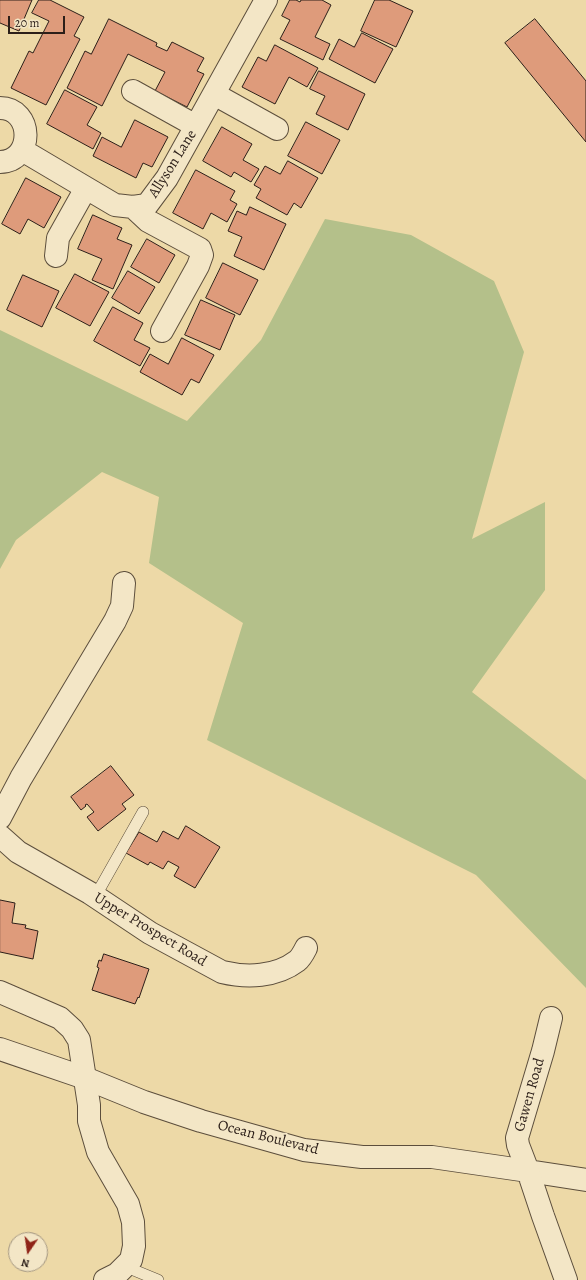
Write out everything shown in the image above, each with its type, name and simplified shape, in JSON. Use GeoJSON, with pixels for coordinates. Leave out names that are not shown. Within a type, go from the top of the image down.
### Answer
{"type":"FeatureCollection","features":[{"type":"Feature","properties":{"kind":"street","name":"Allyson Lane"},"geometry":{"type":"LineString","coordinates":[[22,150],[115,205],[134,207],[147,205],[167,178],[266,0]]}},
{"type":"Feature","properties":{"kind":"street"},"geometry":{"type":"LineString","coordinates":[[133,91],[196,126]]}},
{"type":"Feature","properties":{"kind":"street"},"geometry":{"type":"LineString","coordinates":[[214,94],[277,129]]}},
{"type":"Feature","properties":{"kind":"street"},"geometry":{"type":"LineString","coordinates":[[0,108],[13,112],[21,119],[25,129],[26,140],[22,150],[15,158],[5,162],[0,162]]}},
{"type":"Feature","properties":{"kind":"street"},"geometry":{"type":"LineString","coordinates":[[56,256],[58,238],[86,188]]}},
{"type":"Feature","properties":{"kind":"street"},"geometry":{"type":"LineString","coordinates":[[134,207],[148,221],[200,249],[202,256],[162,331]]}},
{"type":"Feature","properties":{"kind":"street"},"geometry":{"type":"LineString","coordinates":[[0,818],[20,778],[116,621],[122,606],[124,583]]}},
{"type":"Feature","properties":{"kind":"street","name":"Upper Prospect Road"},"geometry":{"type":"LineString","coordinates":[[0,836],[18,852],[96,897],[150,933],[222,972],[233,975],[254,976],[272,974],[298,960],[306,948]]}},
{"type":"Feature","properties":{"kind":"street"},"geometry":{"type":"LineString","coordinates":[[0,992],[60,1018],[72,1029],[79,1040],[89,1105],[89,1120],[98,1152],[128,1204],[133,1222],[134,1246],[131,1260],[117,1274],[105,1280]]}},
{"type":"Feature","properties":{"kind":"street","name":"Gawen Road"},"geometry":{"type":"LineString","coordinates":[[528,1171],[518,1145],[517,1138],[543,1051],[551,1018]]}},
{"type":"Feature","properties":{"kind":"street","name":"Ocean Boulevard"},"geometry":{"type":"LineString","coordinates":[[0,1048],[85,1078],[144,1102],[201,1121],[304,1150],[362,1157],[432,1157],[586,1180]]}},
{"type":"Feature","properties":{"kind":"street"},"geometry":{"type":"LineString","coordinates":[[528,1171],[542,1216],[559,1256],[566,1280]]}},
{"type":"Feature","properties":{"kind":"lane"},"geometry":{"type":"LineString","coordinates":[[96,897],[143,812]]}},
{"type":"Feature","properties":{"kind":"lane"},"geometry":{"type":"LineString","coordinates":[[124,1266],[158,1280]]}},
{"type":"Feature","properties":{"kind":"green space"},"geometry":{"type":"Polygon","coordinates":[[[325,219],[411,235],[494,281],[524,352],[472,539],[545,502],[545,590],[472,692],[586,780],[586,988],[476,875],[207,740],[243,623],[149,563],[159,497],[102,472],[16,540],[0,569],[0,330],[187,421],[261,340],[325,219]]]}},
{"type":"Feature","properties":{"kind":"building"},"geometry":{"type":"Polygon","coordinates":[[[0,0],[32,0],[19,31],[0,23],[0,0]]]}},
{"type":"Feature","properties":{"kind":"building"},"geometry":{"type":"Polygon","coordinates":[[[39,0],[50,0],[84,17],[74,36],[80,39],[46,105],[11,88],[29,51],[33,53],[49,21],[32,13],[39,0]]]}},
{"type":"Feature","properties":{"kind":"building"},"geometry":{"type":"Polygon","coordinates":[[[290,0],[300,2],[301,0],[322,0],[331,5],[315,37],[330,44],[323,60],[280,39],[290,20],[282,16],[290,0]]]}},
{"type":"Feature","properties":{"kind":"building"},"geometry":{"type":"Polygon","coordinates":[[[375,0],[389,0],[413,11],[396,47],[361,31],[375,0]]]}},
{"type":"Feature","properties":{"kind":"building"},"geometry":{"type":"Polygon","coordinates":[[[109,19],[157,43],[156,46],[167,51],[172,42],[204,58],[197,71],[204,74],[187,107],[155,91],[165,72],[128,54],[102,106],[67,88],[85,51],[91,54],[109,19]]]}},
{"type":"Feature","properties":{"kind":"building"},"geometry":{"type":"Polygon","coordinates":[[[535,19],[586,81],[586,142],[505,43],[535,19]]]}},
{"type":"Feature","properties":{"kind":"building"},"geometry":{"type":"Polygon","coordinates":[[[362,33],[393,49],[375,83],[329,59],[339,39],[354,47],[362,33]]]}},
{"type":"Feature","properties":{"kind":"building"},"geometry":{"type":"Polygon","coordinates":[[[275,45],[318,68],[307,87],[289,77],[275,104],[242,87],[258,57],[266,61],[275,45]]]}},
{"type":"Feature","properties":{"kind":"building"},"geometry":{"type":"Polygon","coordinates":[[[319,71],[365,94],[348,130],[316,114],[325,96],[310,89],[319,71]]]}},
{"type":"Feature","properties":{"kind":"building"},"geometry":{"type":"Polygon","coordinates":[[[65,90],[97,107],[87,125],[101,133],[93,149],[47,124],[65,90]]]}},
{"type":"Feature","properties":{"kind":"building"},"geometry":{"type":"Polygon","coordinates":[[[135,120],[168,137],[152,167],[143,163],[136,178],[93,156],[102,137],[121,147],[135,120]]]}},
{"type":"Feature","properties":{"kind":"building"},"geometry":{"type":"Polygon","coordinates":[[[306,122],[340,140],[322,174],[288,156],[306,122]]]}},
{"type":"Feature","properties":{"kind":"building"},"geometry":{"type":"Polygon","coordinates":[[[222,127],[252,144],[243,160],[259,169],[251,182],[234,172],[231,177],[203,161],[222,127]]]}},
{"type":"Feature","properties":{"kind":"building"},"geometry":{"type":"Polygon","coordinates":[[[288,161],[318,178],[301,208],[294,203],[287,215],[256,198],[261,189],[254,185],[265,166],[280,174],[288,161]]]}},
{"type":"Feature","properties":{"kind":"building"},"geometry":{"type":"Polygon","coordinates":[[[196,170],[235,191],[230,200],[237,204],[227,222],[211,213],[203,229],[173,213],[196,170]]]}},
{"type":"Feature","properties":{"kind":"building"},"geometry":{"type":"Polygon","coordinates":[[[26,178],[61,197],[44,228],[28,219],[20,234],[2,224],[26,178]]]}},
{"type":"Feature","properties":{"kind":"building"},"geometry":{"type":"Polygon","coordinates":[[[250,207],[286,224],[264,270],[234,256],[242,237],[228,231],[237,211],[246,215],[250,207]]]}},
{"type":"Feature","properties":{"kind":"building"},"geometry":{"type":"Polygon","coordinates":[[[93,215],[122,228],[117,239],[132,245],[113,289],[92,280],[102,259],[78,249],[93,215]]]}},
{"type":"Feature","properties":{"kind":"building"},"geometry":{"type":"Polygon","coordinates":[[[147,239],[175,255],[159,283],[131,267],[147,239]]]}},
{"type":"Feature","properties":{"kind":"building"},"geometry":{"type":"Polygon","coordinates":[[[223,263],[258,280],[240,315],[206,298],[223,263]]]}},
{"type":"Feature","properties":{"kind":"building"},"geometry":{"type":"Polygon","coordinates":[[[128,271],[155,287],[139,314],[112,298],[128,271]]]}},
{"type":"Feature","properties":{"kind":"building"},"geometry":{"type":"Polygon","coordinates":[[[75,274],[109,292],[90,326],[56,308],[75,274]]]}},
{"type":"Feature","properties":{"kind":"building"},"geometry":{"type":"Polygon","coordinates":[[[23,275],[59,291],[42,327],[7,310],[23,275]]]}},
{"type":"Feature","properties":{"kind":"building"},"geometry":{"type":"Polygon","coordinates":[[[201,300],[235,315],[220,350],[185,335],[201,300]]]}},
{"type":"Feature","properties":{"kind":"building"},"geometry":{"type":"Polygon","coordinates":[[[113,307],[143,323],[134,340],[150,348],[140,366],[94,341],[113,307]]]}},
{"type":"Feature","properties":{"kind":"building"},"geometry":{"type":"Polygon","coordinates":[[[182,338],[214,355],[199,383],[191,379],[182,395],[140,372],[150,354],[168,364],[182,338]]]}},
{"type":"Feature","properties":{"kind":"building"},"geometry":{"type":"Polygon","coordinates":[[[111,766],[134,795],[122,804],[126,809],[98,831],[87,817],[94,812],[87,804],[81,810],[71,797],[111,766]]]}},
{"type":"Feature","properties":{"kind":"building"},"geometry":{"type":"Polygon","coordinates":[[[186,826],[220,847],[195,888],[174,876],[179,867],[168,861],[163,869],[150,862],[148,865],[126,853],[139,832],[157,842],[163,831],[178,839],[186,826]]]}},
{"type":"Feature","properties":{"kind":"building"},"geometry":{"type":"Polygon","coordinates":[[[0,900],[15,903],[12,923],[26,925],[25,928],[38,931],[33,959],[0,952],[0,900]]]}},
{"type":"Feature","properties":{"kind":"building"},"geometry":{"type":"Polygon","coordinates":[[[104,954],[149,969],[139,998],[138,997],[135,1004],[92,990],[99,968],[97,967],[99,960],[101,961],[104,954]]]}}]}
